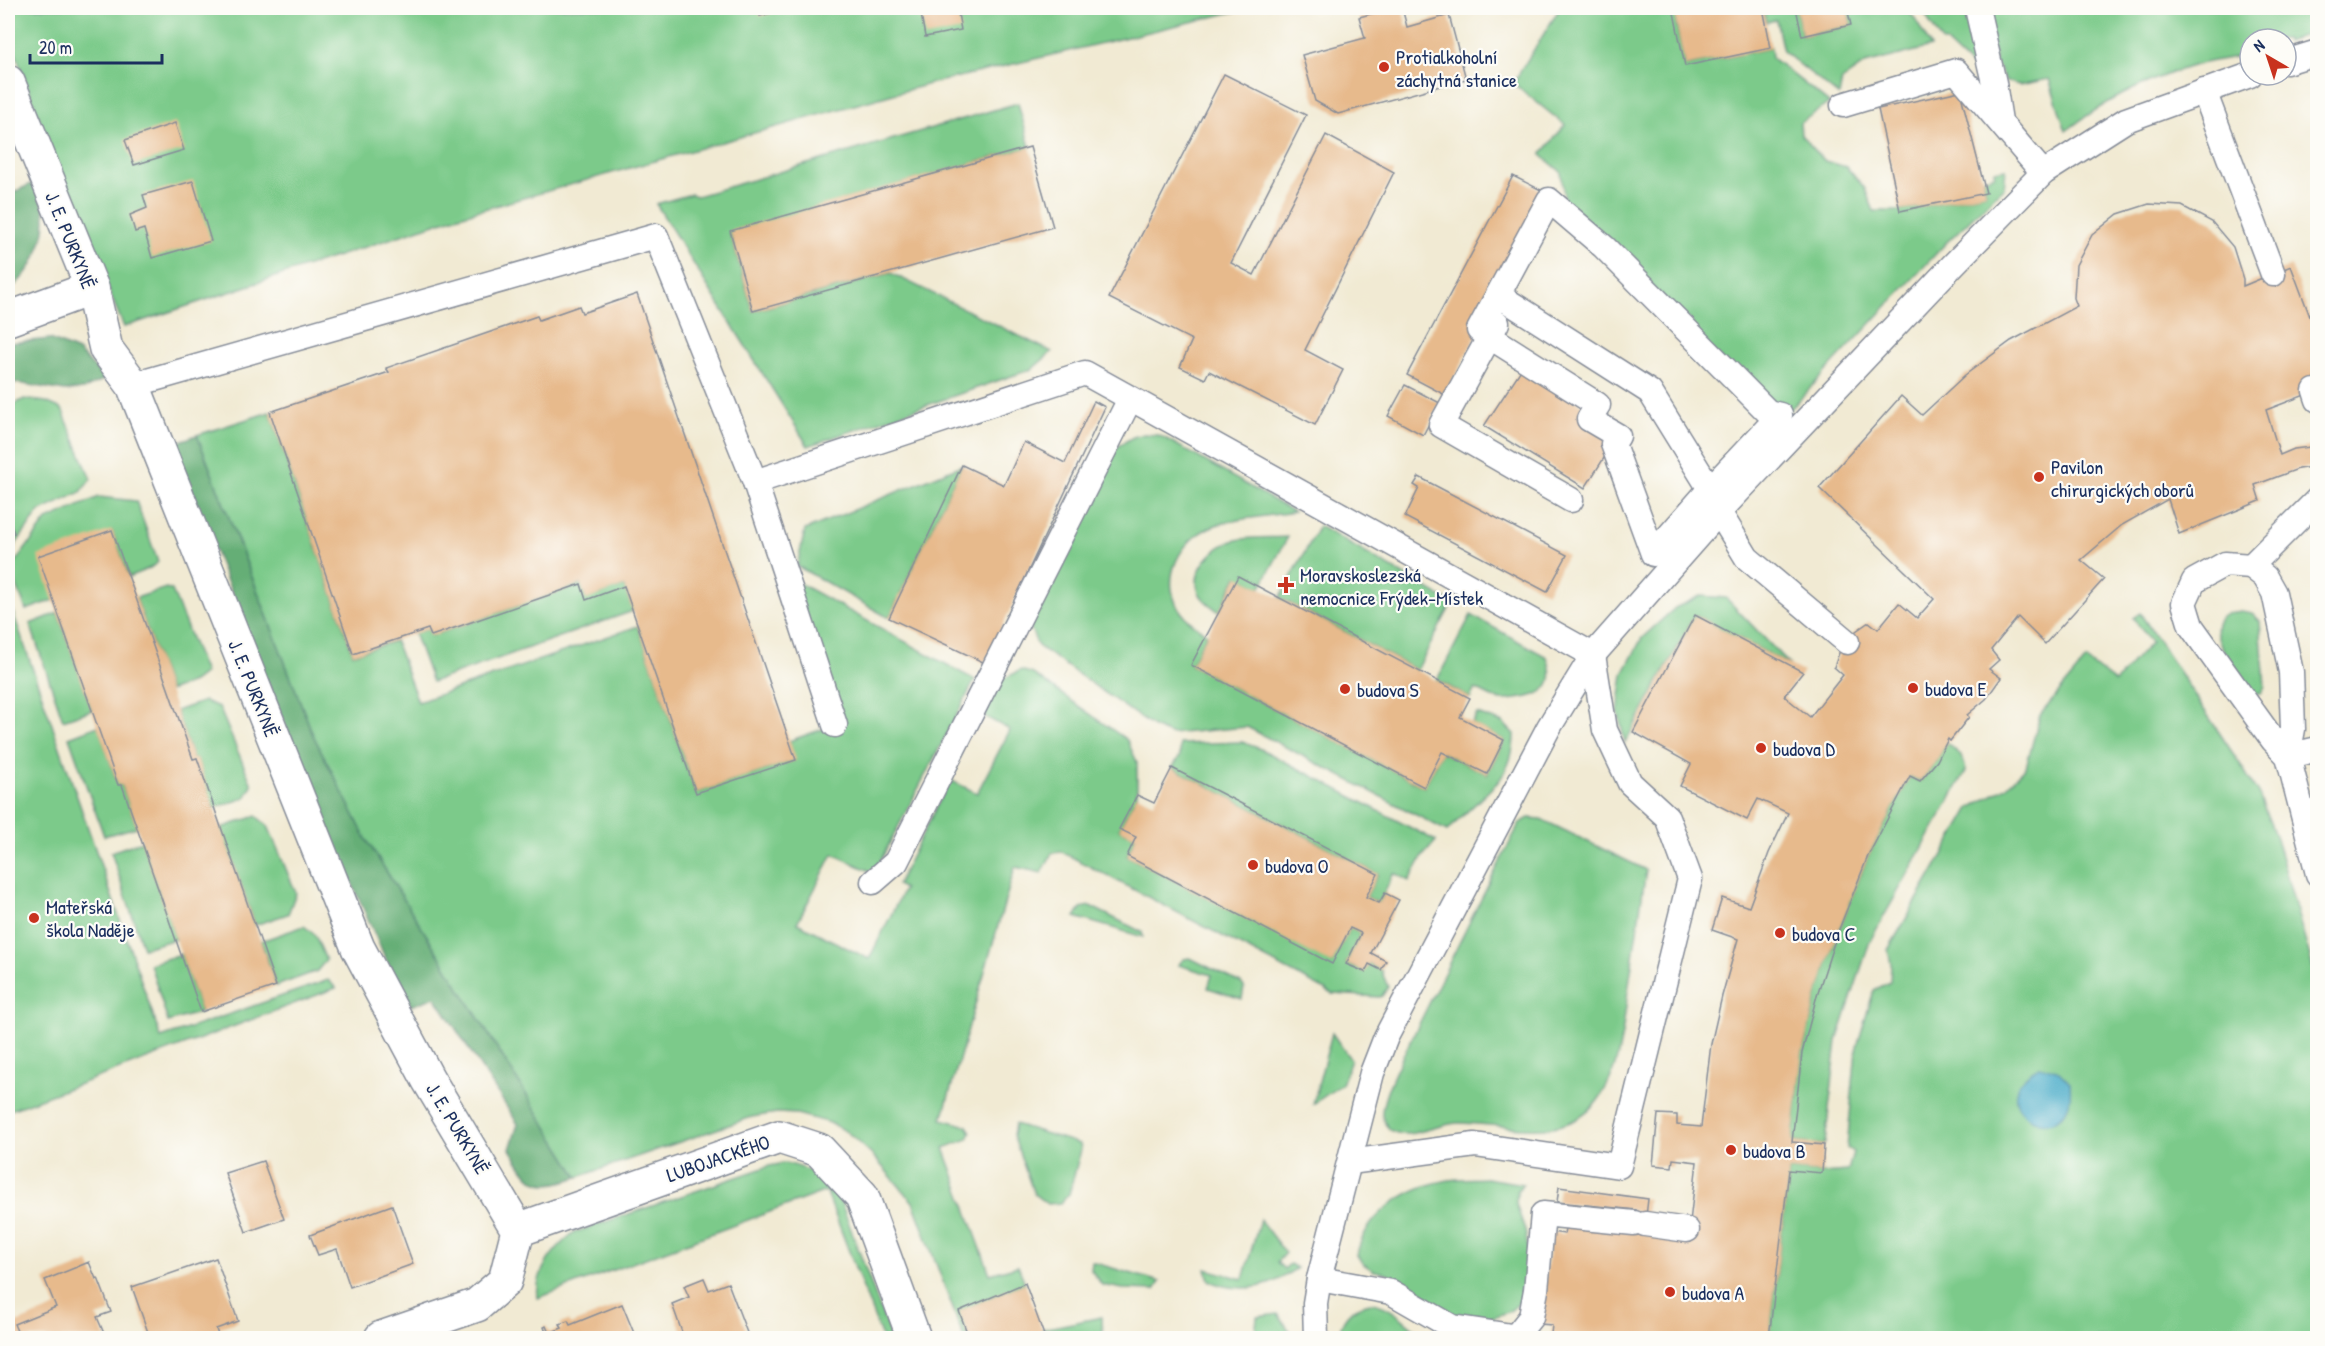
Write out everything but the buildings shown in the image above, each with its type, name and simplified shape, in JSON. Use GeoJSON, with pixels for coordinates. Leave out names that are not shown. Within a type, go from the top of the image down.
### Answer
{"type":"FeatureCollection","features":[{"type":"Feature","properties":{"kind":"street","name":"J. E. PURKYNĚ"},"geometry":{"type":"LineString","coordinates":[[8,82],[92,288],[106,349],[133,385],[358,948],[429,1079],[518,1230]]}},
{"type":"Feature","properties":{"kind":"street"},"geometry":{"type":"LineString","coordinates":[[8,319],[92,288]]}},
{"type":"Feature","properties":{"kind":"street","name":"LUBOJACKÉHO"},"geometry":{"type":"LineString","coordinates":[[518,1230],[779,1137],[819,1150],[862,1196],[914,1338]]}},
{"type":"Feature","properties":{"kind":"street"},"geometry":{"type":"LineString","coordinates":[[381,1338],[477,1305],[505,1281],[518,1230]]}},
{"type":"Feature","properties":{"kind":"lane"},"geometry":{"type":"LineString","coordinates":[[1977,8],[2000,121]]}},
{"type":"Feature","properties":{"kind":"lane"},"geometry":{"type":"LineString","coordinates":[[2298,58],[2318,52]]}},
{"type":"Feature","properties":{"kind":"lane"},"geometry":{"type":"LineString","coordinates":[[1843,105],[1956,71],[2043,173]]}},
{"type":"Feature","properties":{"kind":"lane"},"geometry":{"type":"LineString","coordinates":[[1316,1338],[1319,1279],[1372,1073],[1386,1037],[1538,748],[1593,655],[1719,512],[2043,173],[2126,120],[2238,79]]}},
{"type":"Feature","properties":{"kind":"lane"},"geometry":{"type":"LineString","coordinates":[[2204,91],[2272,274]]}},
{"type":"Feature","properties":{"kind":"lane"},"geometry":{"type":"LineString","coordinates":[[1549,200],[1604,247],[1768,412],[1780,415],[1653,554],[1613,444],[1618,436],[1589,419],[1598,405],[1489,336],[1479,330],[1549,200]]}},
{"type":"Feature","properties":{"kind":"lane"},"geometry":{"type":"LineString","coordinates":[[1561,214],[1489,336],[1441,426],[1572,500]]}},
{"type":"Feature","properties":{"kind":"lane"},"geometry":{"type":"LineString","coordinates":[[133,385],[657,236],[755,482],[834,725]]}},
{"type":"Feature","properties":{"kind":"lane"},"geometry":{"type":"LineString","coordinates":[[1509,302],[1650,392],[1710,489],[1719,512],[1747,558],[1847,642]]}},
{"type":"Feature","properties":{"kind":"lane"},"geometry":{"type":"LineString","coordinates":[[755,482],[1085,373],[1593,655]]}},
{"type":"Feature","properties":{"kind":"lane"},"geometry":{"type":"LineString","coordinates":[[873,882],[896,862],[1130,399]]}},
{"type":"Feature","properties":{"kind":"lane"},"geometry":{"type":"LineString","coordinates":[[2251,566],[2318,499]]}},
{"type":"Feature","properties":{"kind":"lane"},"geometry":{"type":"LineString","coordinates":[[2288,756],[2273,740],[2191,626],[2184,603],[2194,581],[2226,564],[2251,566],[2265,578],[2274,593],[2291,672],[2293,729],[2288,756],[2318,874]]}},
{"type":"Feature","properties":{"kind":"lane"},"geometry":{"type":"LineString","coordinates":[[1350,1162],[1475,1145],[1619,1166],[1690,879],[1667,817],[1630,783],[1605,730],[1593,655]]}},
{"type":"Feature","properties":{"kind":"lane"},"geometry":{"type":"LineString","coordinates":[[2288,756],[2318,749]]}},
{"type":"Feature","properties":{"kind":"lane"},"geometry":{"type":"LineString","coordinates":[[1319,1279],[1391,1292],[1452,1327],[1520,1338],[1531,1317],[1536,1290],[1543,1214],[1687,1230]]}},
{"type":"Feature","properties":{"kind":"green space"},"geometry":{"type":"Polygon","coordinates":[[[8,8],[1250,8],[929,84],[459,216],[124,327],[50,149],[8,32],[8,8]]]}},
{"type":"Feature","properties":{"kind":"green space"},"geometry":{"type":"Polygon","coordinates":[[[1560,8],[1673,8],[1685,66],[1771,48],[1772,58],[1829,103],[1800,123],[1801,135],[1825,161],[1846,167],[1864,187],[1874,211],[1900,211],[1986,193],[1983,179],[1995,175],[1994,171],[2006,169],[2004,187],[1947,242],[1789,411],[1780,415],[1566,213],[1561,172],[1541,155],[1565,125],[1513,83],[1560,8]]]}},
{"type":"Feature","properties":{"kind":"green space"},"geometry":{"type":"Polygon","coordinates":[[[1763,8],[1796,8],[1802,36],[1851,25],[1847,8],[1900,8],[1914,17],[1931,47],[1865,64],[1842,80],[1839,96],[1783,51],[1776,20],[1766,22],[1763,8]]]}},
{"type":"Feature","properties":{"kind":"green space"},"geometry":{"type":"Polygon","coordinates":[[[1918,8],[1971,8],[1983,78],[1945,42],[1942,42],[1922,10],[1918,8]]]}},
{"type":"Feature","properties":{"kind":"green space"},"geometry":{"type":"Polygon","coordinates":[[[1985,8],[2317,8],[2317,32],[2298,38],[2298,27],[2238,27],[2238,56],[2194,66],[2154,80],[2108,102],[2066,131],[2049,79],[2019,85],[2006,81],[1996,63],[1985,8]]]}},
{"type":"Feature","properties":{"kind":"green space"},"geometry":{"type":"Polygon","coordinates":[[[1018,103],[1030,147],[730,232],[753,311],[891,273],[1052,352],[1032,369],[808,446],[656,204],[691,194],[697,196],[1018,103]]]}},
{"type":"Feature","properties":{"kind":"green space"},"geometry":{"type":"Polygon","coordinates":[[[33,183],[44,209],[44,232],[31,266],[8,291],[8,195],[33,183]]]}},
{"type":"Feature","properties":{"kind":"green space"},"geometry":{"type":"Polygon","coordinates":[[[50,339],[78,351],[105,379],[84,389],[65,391],[11,382],[8,378],[8,343],[50,339]]]}},
{"type":"Feature","properties":{"kind":"green space"},"geometry":{"type":"Polygon","coordinates":[[[24,399],[46,402],[62,409],[91,479],[81,492],[39,512],[8,555],[8,535],[14,533],[8,515],[8,408],[24,399]]]}},
{"type":"Feature","properties":{"kind":"green space"},"geometry":{"type":"Polygon","coordinates":[[[270,412],[353,654],[395,641],[418,702],[638,626],[696,793],[795,760],[789,741],[834,725],[786,576],[975,680],[874,873],[833,854],[797,923],[869,959],[904,889],[897,885],[950,780],[977,793],[1010,730],[982,715],[1001,680],[1021,670],[1033,674],[1127,740],[1137,762],[1137,795],[1119,829],[1136,837],[1127,856],[1332,963],[1350,928],[1361,933],[1346,964],[1364,972],[1369,964],[1381,970],[1388,987],[1379,997],[1333,994],[1062,852],[1052,853],[1042,873],[1015,867],[942,1119],[967,1126],[971,1132],[968,1139],[944,1148],[990,1274],[1018,1266],[1025,1283],[960,1311],[969,1338],[964,1338],[913,1202],[874,1157],[847,1132],[830,1123],[797,1114],[777,1113],[752,1117],[578,1177],[366,839],[313,735],[197,435],[270,412]]]}},
{"type":"Feature","properties":{"kind":"green space"},"geometry":{"type":"Polygon","coordinates":[[[1144,434],[1165,438],[1294,512],[1216,525],[1192,539],[1183,550],[1172,574],[1175,601],[1182,613],[1207,634],[1191,665],[1424,787],[1442,752],[1487,774],[1504,740],[1472,724],[1477,714],[1503,723],[1514,734],[1511,759],[1499,781],[1447,831],[1247,727],[1170,734],[1155,728],[1038,646],[1028,622],[1118,446],[1133,437],[1144,434]]]}},
{"type":"Feature","properties":{"kind":"green space"},"geometry":{"type":"Polygon","coordinates":[[[197,435],[313,735],[366,839],[578,1177],[553,1184],[544,1184],[536,1182],[524,1171],[510,1149],[518,1124],[435,997],[411,1006],[387,962],[312,793],[172,444],[197,435]]]}},
{"type":"Feature","properties":{"kind":"green space"},"geometry":{"type":"Polygon","coordinates":[[[962,465],[889,618],[797,566],[805,530],[962,465]]]}},
{"type":"Feature","properties":{"kind":"green space"},"geometry":{"type":"Polygon","coordinates":[[[99,497],[136,501],[158,562],[129,577],[112,531],[54,600],[26,610],[13,576],[14,564],[47,520],[99,497]]]}},
{"type":"Feature","properties":{"kind":"green space"},"geometry":{"type":"Polygon","coordinates":[[[1319,526],[1452,603],[1417,670],[1280,598],[1319,526]]]}},
{"type":"Feature","properties":{"kind":"green space"},"geometry":{"type":"Polygon","coordinates":[[[1288,537],[1260,588],[1237,576],[1219,612],[1201,596],[1197,578],[1200,569],[1219,548],[1242,539],[1288,537]]]}},
{"type":"Feature","properties":{"kind":"green space"},"geometry":{"type":"Polygon","coordinates":[[[581,584],[586,599],[624,586],[633,611],[432,682],[414,633],[428,629],[431,636],[581,584]]]}},
{"type":"Feature","properties":{"kind":"green space"},"geometry":{"type":"Polygon","coordinates":[[[166,588],[172,590],[205,673],[193,682],[169,691],[136,598],[166,588]]]}},
{"type":"Feature","properties":{"kind":"green space"},"geometry":{"type":"Polygon","coordinates":[[[1700,596],[1726,598],[1790,665],[1695,615],[1625,743],[1618,712],[1623,674],[1642,638],[1675,608],[1700,596]]]}},
{"type":"Feature","properties":{"kind":"green space"},"geometry":{"type":"Polygon","coordinates":[[[8,598],[161,1038],[328,980],[336,988],[8,1111],[8,598]]]}},
{"type":"Feature","properties":{"kind":"green space"},"geometry":{"type":"Polygon","coordinates":[[[2241,611],[2252,613],[2260,621],[2265,687],[2261,694],[2254,694],[2247,687],[2224,652],[2217,634],[2220,619],[2228,614],[2241,611]]]}},
{"type":"Feature","properties":{"kind":"green space"},"geometry":{"type":"Polygon","coordinates":[[[58,613],[92,710],[63,720],[30,624],[58,613]]]}},
{"type":"Feature","properties":{"kind":"green space"},"geometry":{"type":"Polygon","coordinates":[[[2140,613],[2259,795],[2276,838],[2317,982],[2317,1338],[1769,1338],[1789,1170],[1822,1173],[1848,1171],[1853,1152],[1847,1148],[1856,1050],[1874,990],[1890,982],[1891,964],[1888,950],[1970,808],[2006,787],[2026,767],[2040,715],[2086,660],[2115,682],[2151,642],[2133,618],[2140,613]]]}},
{"type":"Feature","properties":{"kind":"green space"},"geometry":{"type":"Polygon","coordinates":[[[1471,615],[1547,657],[1551,675],[1546,688],[1526,698],[1505,700],[1475,689],[1470,698],[1437,680],[1471,615]]]}},
{"type":"Feature","properties":{"kind":"green space"},"geometry":{"type":"Polygon","coordinates":[[[204,701],[219,707],[252,785],[245,798],[214,808],[197,759],[193,759],[176,711],[204,701]]]}},
{"type":"Feature","properties":{"kind":"green space"},"geometry":{"type":"Polygon","coordinates":[[[98,726],[118,785],[122,785],[137,827],[104,836],[69,737],[98,726]]]}},
{"type":"Feature","properties":{"kind":"green space"},"geometry":{"type":"Polygon","coordinates":[[[1242,742],[1263,750],[1436,841],[1423,856],[1409,881],[1394,873],[1379,903],[1366,897],[1378,874],[1172,768],[1180,756],[1180,744],[1242,742]]]}},
{"type":"Feature","properties":{"kind":"green space"},"geometry":{"type":"Polygon","coordinates":[[[1946,743],[1960,755],[1966,771],[1870,941],[1837,1041],[1825,1143],[1824,1145],[1792,1142],[1802,1053],[1817,995],[1836,937],[1868,856],[1910,776],[1920,781],[1937,761],[1946,743]]]}},
{"type":"Feature","properties":{"kind":"green space"},"geometry":{"type":"Polygon","coordinates":[[[256,816],[268,826],[296,893],[288,914],[255,925],[221,828],[256,816]]]}},
{"type":"Feature","properties":{"kind":"green space"},"geometry":{"type":"Polygon","coordinates":[[[1529,818],[1541,819],[1646,870],[1620,1045],[1608,1084],[1588,1112],[1555,1127],[1517,1128],[1459,1123],[1411,1134],[1394,1132],[1382,1116],[1383,1104],[1391,1083],[1520,823],[1529,818]]]}},
{"type":"Feature","properties":{"kind":"green space"},"geometry":{"type":"Polygon","coordinates":[[[142,841],[176,939],[143,948],[111,852],[142,841]]]}},
{"type":"Feature","properties":{"kind":"green space"},"geometry":{"type":"Polygon","coordinates":[[[1090,906],[1142,932],[1143,937],[1075,917],[1081,908],[1090,906]]]}},
{"type":"Feature","properties":{"kind":"green space"},"geometry":{"type":"Polygon","coordinates":[[[304,926],[315,935],[326,960],[317,971],[276,986],[261,941],[304,926]]]}},
{"type":"Feature","properties":{"kind":"green space"},"geometry":{"type":"Polygon","coordinates":[[[181,954],[201,1012],[168,1022],[150,964],[181,954]]]}},
{"type":"Feature","properties":{"kind":"green space"},"geometry":{"type":"Polygon","coordinates":[[[1190,958],[1241,983],[1244,987],[1242,999],[1208,988],[1212,975],[1178,965],[1184,959],[1190,958]]]}},
{"type":"Feature","properties":{"kind":"green space"},"geometry":{"type":"Polygon","coordinates":[[[1332,1033],[1351,1060],[1342,1084],[1313,1104],[1332,1033]]]}},
{"type":"Feature","properties":{"kind":"green space"},"geometry":{"type":"Polygon","coordinates":[[[1015,1124],[1080,1144],[1081,1150],[1069,1194],[1061,1203],[1047,1204],[1034,1194],[1013,1135],[1015,1124]]]}},
{"type":"Feature","properties":{"kind":"green space"},"geometry":{"type":"Polygon","coordinates":[[[785,1163],[803,1168],[818,1176],[841,1202],[891,1338],[882,1338],[826,1191],[538,1298],[539,1279],[547,1261],[573,1233],[769,1166],[785,1163]]]}},
{"type":"Feature","properties":{"kind":"green space"},"geometry":{"type":"Polygon","coordinates":[[[1486,1178],[1523,1184],[1517,1192],[1516,1204],[1525,1230],[1531,1267],[1523,1299],[1510,1311],[1476,1323],[1454,1318],[1423,1293],[1387,1273],[1374,1271],[1362,1263],[1357,1255],[1368,1228],[1378,1216],[1402,1197],[1415,1190],[1444,1181],[1486,1178]]]}},
{"type":"Feature","properties":{"kind":"green space"},"geometry":{"type":"Polygon","coordinates":[[[1260,1220],[1285,1253],[1277,1262],[1284,1269],[1290,1264],[1297,1268],[1274,1282],[1256,1287],[1223,1286],[1209,1280],[1206,1269],[1243,1279],[1260,1220]]]}},
{"type":"Feature","properties":{"kind":"green space"},"geometry":{"type":"Polygon","coordinates":[[[1092,1262],[1160,1282],[1155,1290],[1123,1289],[1102,1285],[1091,1270],[1092,1262]]]}},
{"type":"Feature","properties":{"kind":"green space"},"geometry":{"type":"Polygon","coordinates":[[[1370,1303],[1386,1307],[1427,1338],[1339,1338],[1342,1325],[1348,1315],[1357,1307],[1370,1303]]]}},
{"type":"Feature","properties":{"kind":"green space"},"geometry":{"type":"Polygon","coordinates":[[[1278,1314],[1289,1330],[1289,1338],[1255,1338],[1257,1317],[1278,1314]]]}},
{"type":"Feature","properties":{"kind":"green space"},"geometry":{"type":"Polygon","coordinates":[[[1102,1317],[1103,1338],[1045,1338],[1042,1329],[1102,1317]]]}},
{"type":"Feature","properties":{"kind":"water"},"geometry":{"type":"Polygon","coordinates":[[[2039,1067],[2057,1070],[2070,1083],[2068,1107],[2058,1119],[2045,1123],[2031,1119],[2020,1110],[2016,1097],[2021,1082],[2039,1067]]]}},
{"type":"Feature","properties":{"kind":"place","name":"Protialkoholní záchytná stanice"},"geometry":{"type":"Point","coordinates":[1384,67]}},
{"type":"Feature","properties":{"kind":"place","name":"Pavilon chirurgických oborů"},"geometry":{"type":"Point","coordinates":[2039,477]}},
{"type":"Feature","properties":{"kind":"place","name":"Moravskoslezská nemocnice Frýdek-Místek"},"geometry":{"type":"Point","coordinates":[1286,585]}},
{"type":"Feature","properties":{"kind":"place","name":"budova E"},"geometry":{"type":"Point","coordinates":[1913,688]}},
{"type":"Feature","properties":{"kind":"place","name":"budova S"},"geometry":{"type":"Point","coordinates":[1345,689]}},
{"type":"Feature","properties":{"kind":"place","name":"budova D"},"geometry":{"type":"Point","coordinates":[1761,748]}},
{"type":"Feature","properties":{"kind":"place","name":"budova O"},"geometry":{"type":"Point","coordinates":[1253,865]}},
{"type":"Feature","properties":{"kind":"place","name":"Mateřská škola Naděje"},"geometry":{"type":"Point","coordinates":[34,918]}},
{"type":"Feature","properties":{"kind":"place","name":"budova C"},"geometry":{"type":"Point","coordinates":[1780,933]}},
{"type":"Feature","properties":{"kind":"place","name":"budova B"},"geometry":{"type":"Point","coordinates":[1731,1150]}},
{"type":"Feature","properties":{"kind":"place","name":"budova A"},"geometry":{"type":"Point","coordinates":[1670,1292]}}]}
